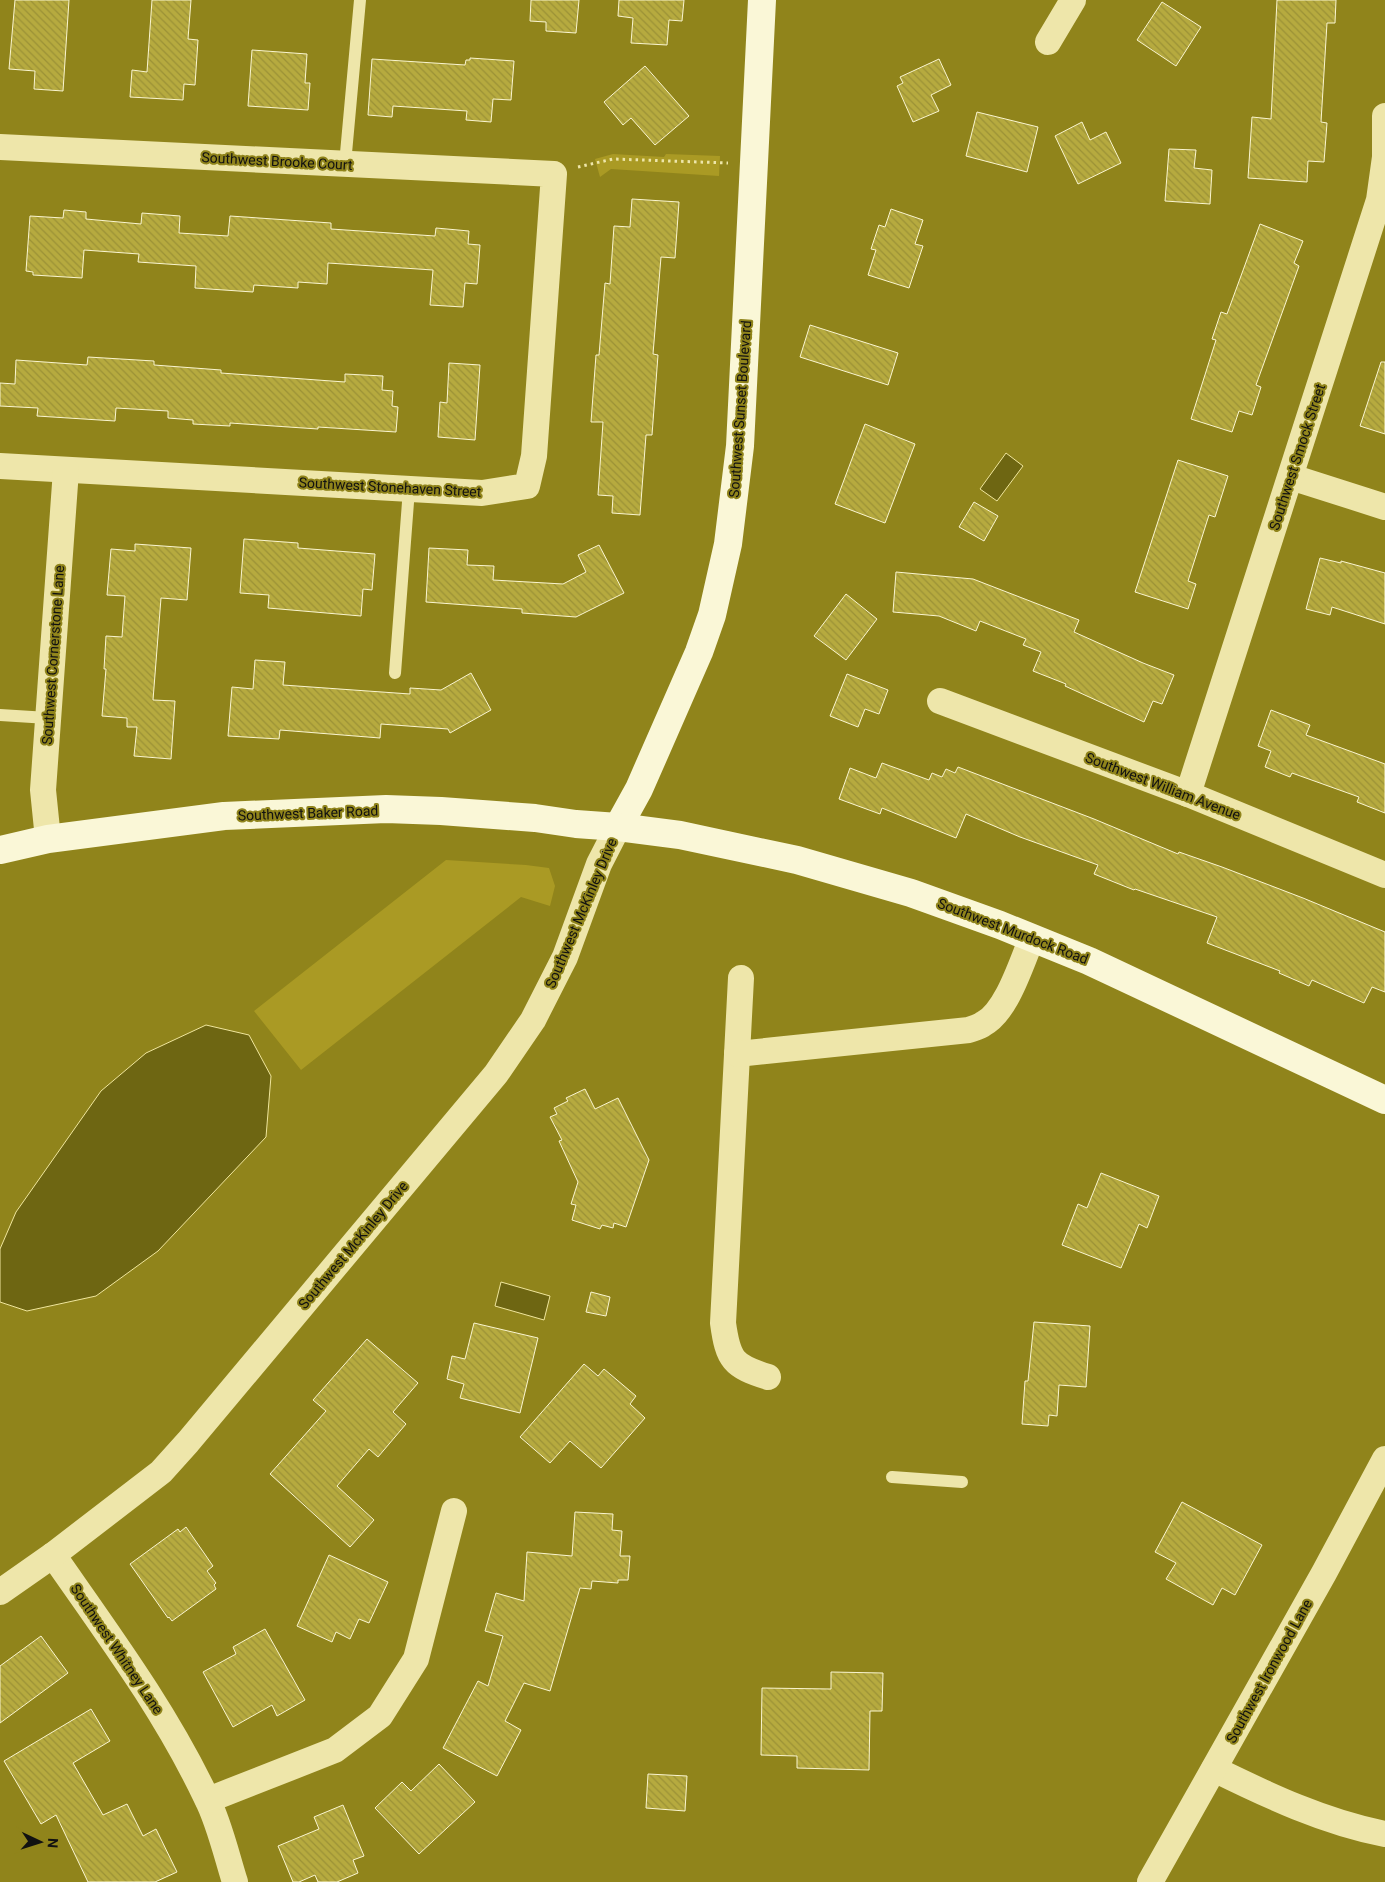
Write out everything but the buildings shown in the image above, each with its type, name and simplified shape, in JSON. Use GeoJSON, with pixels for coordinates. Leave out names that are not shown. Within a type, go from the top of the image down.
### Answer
{"type":"FeatureCollection","features":[{"type":"Feature","properties":{"kind":"main road","name":"Southwest Sunset Boulevard"},"geometry":{"type":"LineString","coordinates":[[618,827],[639,789],[686,684],[712,615],[733,510],[740,446],[762,0]]}},
{"type":"Feature","properties":{"kind":"main road","name":"Southwest Baker Road"},"geometry":{"type":"LineString","coordinates":[[0,850],[48,840],[224,816],[386,809],[486,814],[618,827]]}},
{"type":"Feature","properties":{"kind":"main road","name":"Southwest Murdock Road"},"geometry":{"type":"LineString","coordinates":[[618,827],[680,835],[797,860],[911,893],[1090,961],[1385,1100]]}},
{"type":"Feature","properties":{"kind":"street"},"geometry":{"type":"LineString","coordinates":[[1048,42],[1073,0]]}},
{"type":"Feature","properties":{"kind":"street","name":"Southwest Smock Street"},"geometry":{"type":"LineString","coordinates":[[1188,794],[1379,200],[1385,157],[1385,116]]}},
{"type":"Feature","properties":{"kind":"street","name":"Southwest Brooke Court"},"geometry":{"type":"LineString","coordinates":[[0,147],[554,174]]}},
{"type":"Feature","properties":{"kind":"street","name":"Southwest Stonehaven Street"},"geometry":{"type":"LineString","coordinates":[[0,466],[482,493],[527,486],[534,456],[554,174]]}},
{"type":"Feature","properties":{"kind":"street","name":"Southwest Cornerstone Lane"},"geometry":{"type":"LineString","coordinates":[[48,840],[43,790],[66,470]]}},
{"type":"Feature","properties":{"kind":"street"},"geometry":{"type":"LineString","coordinates":[[1291,477],[1385,507]]}},
{"type":"Feature","properties":{"kind":"street","name":"Southwest William Avenue"},"geometry":{"type":"LineString","coordinates":[[940,701],[1188,794],[1385,875]]}},
{"type":"Feature","properties":{"kind":"street","name":"Southwest McKinley Drive"},"geometry":{"type":"LineString","coordinates":[[0,1592],[53,1555],[161,1472],[496,1074],[533,1020],[565,957],[599,864],[618,827]]}},
{"type":"Feature","properties":{"kind":"street"},"geometry":{"type":"LineString","coordinates":[[737,1054],[969,1030],[985,1024],[997,1012],[1006,997],[1032,938]]}},
{"type":"Feature","properties":{"kind":"street"},"geometry":{"type":"LineString","coordinates":[[741,978],[723,1323],[726,1342],[732,1359],[746,1370],[768,1378]]}},
{"type":"Feature","properties":{"kind":"street","name":"Southwest Ironwood Lane"},"geometry":{"type":"LineString","coordinates":[[1150,1882],[1324,1573],[1385,1459]]}},
{"type":"Feature","properties":{"kind":"street"},"geometry":{"type":"LineString","coordinates":[[208,1800],[335,1750],[380,1716],[416,1659],[454,1511]]}},
{"type":"Feature","properties":{"kind":"street","name":"Southwest Whitney Lane"},"geometry":{"type":"LineString","coordinates":[[53,1555],[147,1689],[208,1800],[235,1882]]}},
{"type":"Feature","properties":{"kind":"street"},"geometry":{"type":"LineString","coordinates":[[1214,1769],[1267,1795],[1318,1816],[1385,1834]]}},
{"type":"Feature","properties":{"kind":"lane"},"geometry":{"type":"LineString","coordinates":[[344,164],[360,0]]}},
{"type":"Feature","properties":{"kind":"lane"},"geometry":{"type":"LineString","coordinates":[[395,673],[409,490]]}},
{"type":"Feature","properties":{"kind":"lane"},"geometry":{"type":"LineString","coordinates":[[0,715],[48,718]]}},
{"type":"Feature","properties":{"kind":"lane"},"geometry":{"type":"LineString","coordinates":[[892,1478],[962,1482]]}},
{"type":"Feature","properties":{"kind":"path"},"geometry":{"type":"LineString","coordinates":[[554,174],[613,159],[725,163],[753,162]]}},
{"type":"Feature","properties":{"kind":"shaded area"},"geometry":{"type":"Polygon","coordinates":[[[613,154],[664,157],[666,154],[720,156],[719,176],[611,169],[600,177],[595,159],[613,154]]]}},
{"type":"Feature","properties":{"kind":"shaded area"},"geometry":{"type":"Polygon","coordinates":[[[1006,453],[1023,466],[997,501],[980,489],[1006,453]]]}},
{"type":"Feature","properties":{"kind":"shaded area"},"geometry":{"type":"Polygon","coordinates":[[[446,860],[549,868],[555,886],[550,906],[521,897],[301,1070],[254,1011],[446,860]]]}},
{"type":"Feature","properties":{"kind":"shaded area"},"geometry":{"type":"Polygon","coordinates":[[[206,1025],[249,1035],[271,1076],[266,1137],[158,1251],[96,1296],[27,1311],[0,1302],[0,1249],[16,1212],[101,1091],[146,1053],[206,1025]]]}},
{"type":"Feature","properties":{"kind":"shaded area"},"geometry":{"type":"Polygon","coordinates":[[[501,1282],[550,1296],[544,1320],[495,1306],[501,1282]]]}}]}
